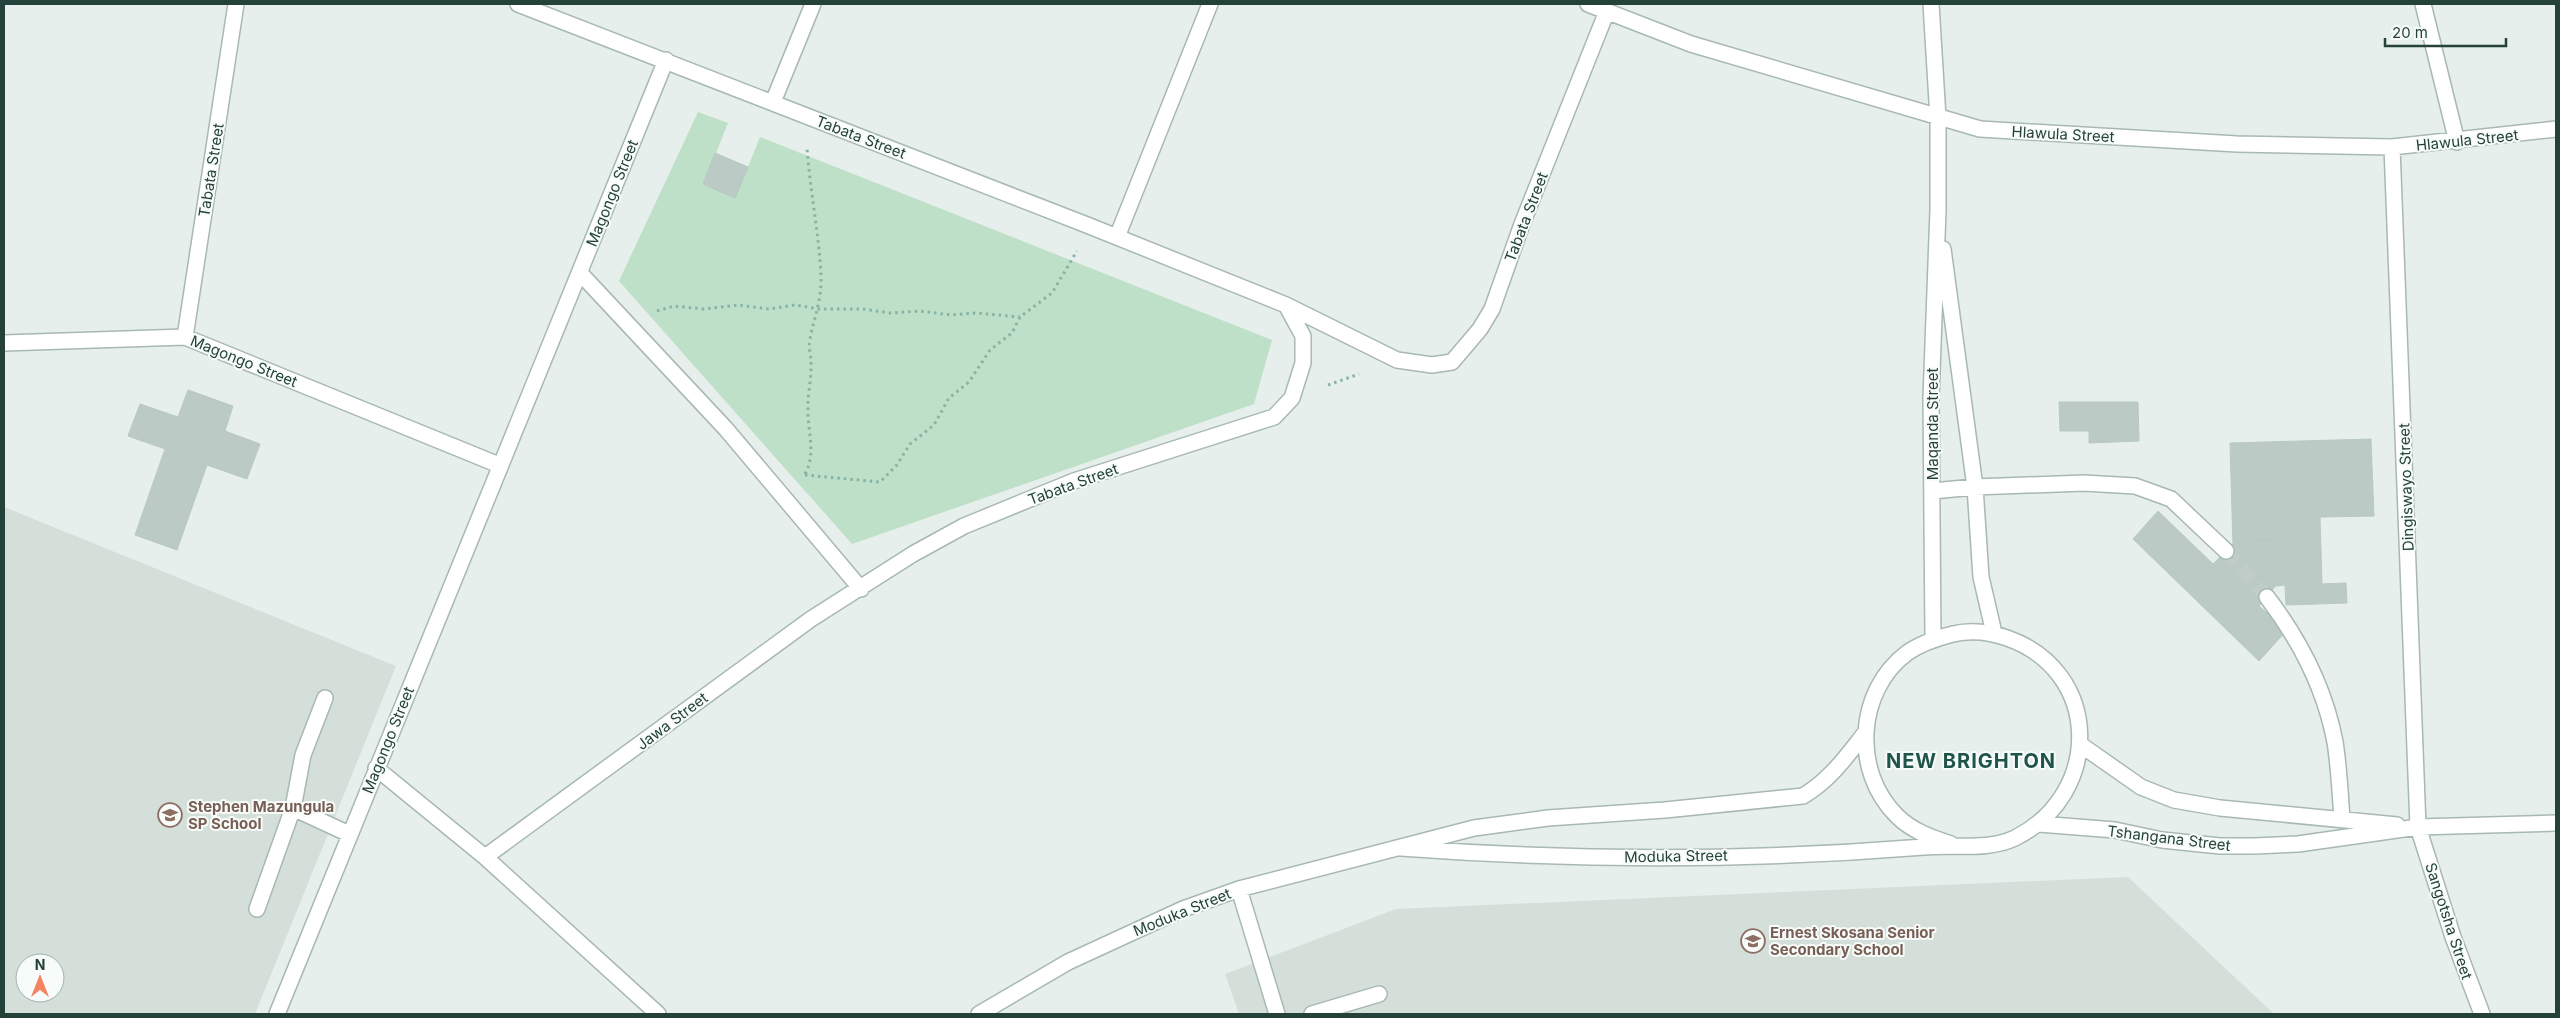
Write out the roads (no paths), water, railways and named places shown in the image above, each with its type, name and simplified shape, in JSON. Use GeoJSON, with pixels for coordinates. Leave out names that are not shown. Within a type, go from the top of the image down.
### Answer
{"type":"FeatureCollection","features":[{"type":"Feature","properties":{"kind":"street","name":"Tabata Street"},"geometry":{"type":"LineString","coordinates":[[185,337],[236,4]]}},
{"type":"Feature","properties":{"kind":"street","name":"Tabata Street"},"geometry":{"type":"LineString","coordinates":[[518,4],[774,102],[1286,305],[1397,360],[1432,365],[1452,362],[1480,330],[1492,309],[1522,224],[1607,11]]}},
{"type":"Feature","properties":{"kind":"street"},"geometry":{"type":"LineString","coordinates":[[774,102],[812,4]]}},
{"type":"Feature","properties":{"kind":"street"},"geometry":{"type":"LineString","coordinates":[[1117,237],[1210,4]]}},
{"type":"Feature","properties":{"kind":"street","name":"Hlawula Street"},"geometry":{"type":"LineString","coordinates":[[1588,4],[1691,44],[1980,129],[2236,144],[2392,147],[2456,142],[2556,129]]}},
{"type":"Feature","properties":{"kind":"street","name":"Maqanda Street"},"geometry":{"type":"LineString","coordinates":[[1932,4],[1938,118],[1938,210],[1930,398],[1933,639]]}},
{"type":"Feature","properties":{"kind":"street"},"geometry":{"type":"LineString","coordinates":[[2423,4],[2456,142]]}},
{"type":"Feature","properties":{"kind":"street","name":"Magongo Street"},"geometry":{"type":"LineString","coordinates":[[277,1014],[499,465],[666,60]]}},
{"type":"Feature","properties":{"kind":"street","name":"Dingiswayo Street"},"geometry":{"type":"LineString","coordinates":[[2392,147],[2418,827]]}},
{"type":"Feature","properties":{"kind":"street","name":"Maqanda Street"},"geometry":{"type":"LineString","coordinates":[[1938,210],[1965,394],[1975,487],[1981,576],[1994,634]]}},
{"type":"Feature","properties":{"kind":"street"},"geometry":{"type":"LineString","coordinates":[[580,272],[726,429],[861,589]]}},
{"type":"Feature","properties":{"kind":"street","name":"Tabata Street"},"geometry":{"type":"LineString","coordinates":[[861,589],[912,554],[964,526],[1074,482],[1274,416],[1292,398],[1303,363],[1303,336],[1286,305]]}},
{"type":"Feature","properties":{"kind":"street","name":"Magongo Street"},"geometry":{"type":"LineString","coordinates":[[4,344],[185,337],[499,465]]}},
{"type":"Feature","properties":{"kind":"street"},"geometry":{"type":"LineString","coordinates":[[1932,491],[1975,487],[2084,484],[2135,486],[2171,499],[2226,551]]}},
{"type":"Feature","properties":{"kind":"street","name":"Jawa Street"},"geometry":{"type":"LineString","coordinates":[[485,857],[615,764],[738,670],[811,619],[861,589]]}},
{"type":"Feature","properties":{"kind":"street"},"geometry":{"type":"LineString","coordinates":[[2267,597],[2287,622],[2318,682],[2335,741],[2342,818]]}},
{"type":"Feature","properties":{"kind":"street"},"geometry":{"type":"LineString","coordinates":[[1964,632],[1994,634],[2023,644],[2048,662],[2067,686],[2078,714],[2081,745],[2075,775],[2060,802],[2039,824],[2012,840],[1982,846],[1951,844],[1922,834],[1897,816],[1879,792],[1867,763],[1865,732],[1871,702],[1885,676],[1906,654],[1933,639],[1964,632]]}},
{"type":"Feature","properties":{"kind":"street"},"geometry":{"type":"LineString","coordinates":[[258,909],[293,808],[303,755],[325,698]]}},
{"type":"Feature","properties":{"kind":"street","name":"Moduka Street"},"geometry":{"type":"LineString","coordinates":[[980,1014],[1076,958],[1183,909],[1239,889],[1474,828],[1548,818],[1665,810],[1803,796],[1819,786],[1834,773],[1865,732]]}},
{"type":"Feature","properties":{"kind":"street","name":"Tshangana Street"},"geometry":{"type":"LineString","coordinates":[[2081,745],[2141,787],[2174,800],[2220,808],[2342,818],[2418,827]]}},
{"type":"Feature","properties":{"kind":"street"},"geometry":{"type":"LineString","coordinates":[[376,768],[485,857],[658,1014]]}},
{"type":"Feature","properties":{"kind":"street"},"geometry":{"type":"LineString","coordinates":[[293,808],[349,834]]}},
{"type":"Feature","properties":{"kind":"street","name":"Tshangana Street"},"geometry":{"type":"LineString","coordinates":[[2039,824],[2115,830],[2162,840],[2211,845],[2254,846],[2298,844],[2418,827],[2556,823]]}},
{"type":"Feature","properties":{"kind":"street","name":"Sangotsha Street"},"geometry":{"type":"LineString","coordinates":[[2418,827],[2453,937],[2482,1014]]}},
{"type":"Feature","properties":{"kind":"street","name":"Moduka Street"},"geometry":{"type":"LineString","coordinates":[[1401,848],[1513,856],[1606,857],[1828,854],[1951,844]]}},
{"type":"Feature","properties":{"kind":"street"},"geometry":{"type":"LineString","coordinates":[[1239,889],[1277,1014]]}},
{"type":"Feature","properties":{"kind":"street"},"geometry":{"type":"LineString","coordinates":[[1312,1014],[1379,994]]}},
{"type":"Feature","properties":{"kind":"tunnel"},"geometry":{"type":"LineString","coordinates":[[2226,551],[2267,597]]}},
{"type":"Feature","properties":{"kind":"place","name":"Stephen Mazungula SP School"},"geometry":{"type":"Point","coordinates":[170,815]}},
{"type":"Feature","properties":{"kind":"place","name":"Ernest Skosana Senior Secondary School"},"geometry":{"type":"Point","coordinates":[1753,941]}},
{"type":"Feature","properties":{"kind":"district","name":"NEW BRIGHTON"},"geometry":{"type":"Point","coordinates":[1971,761]}}]}
